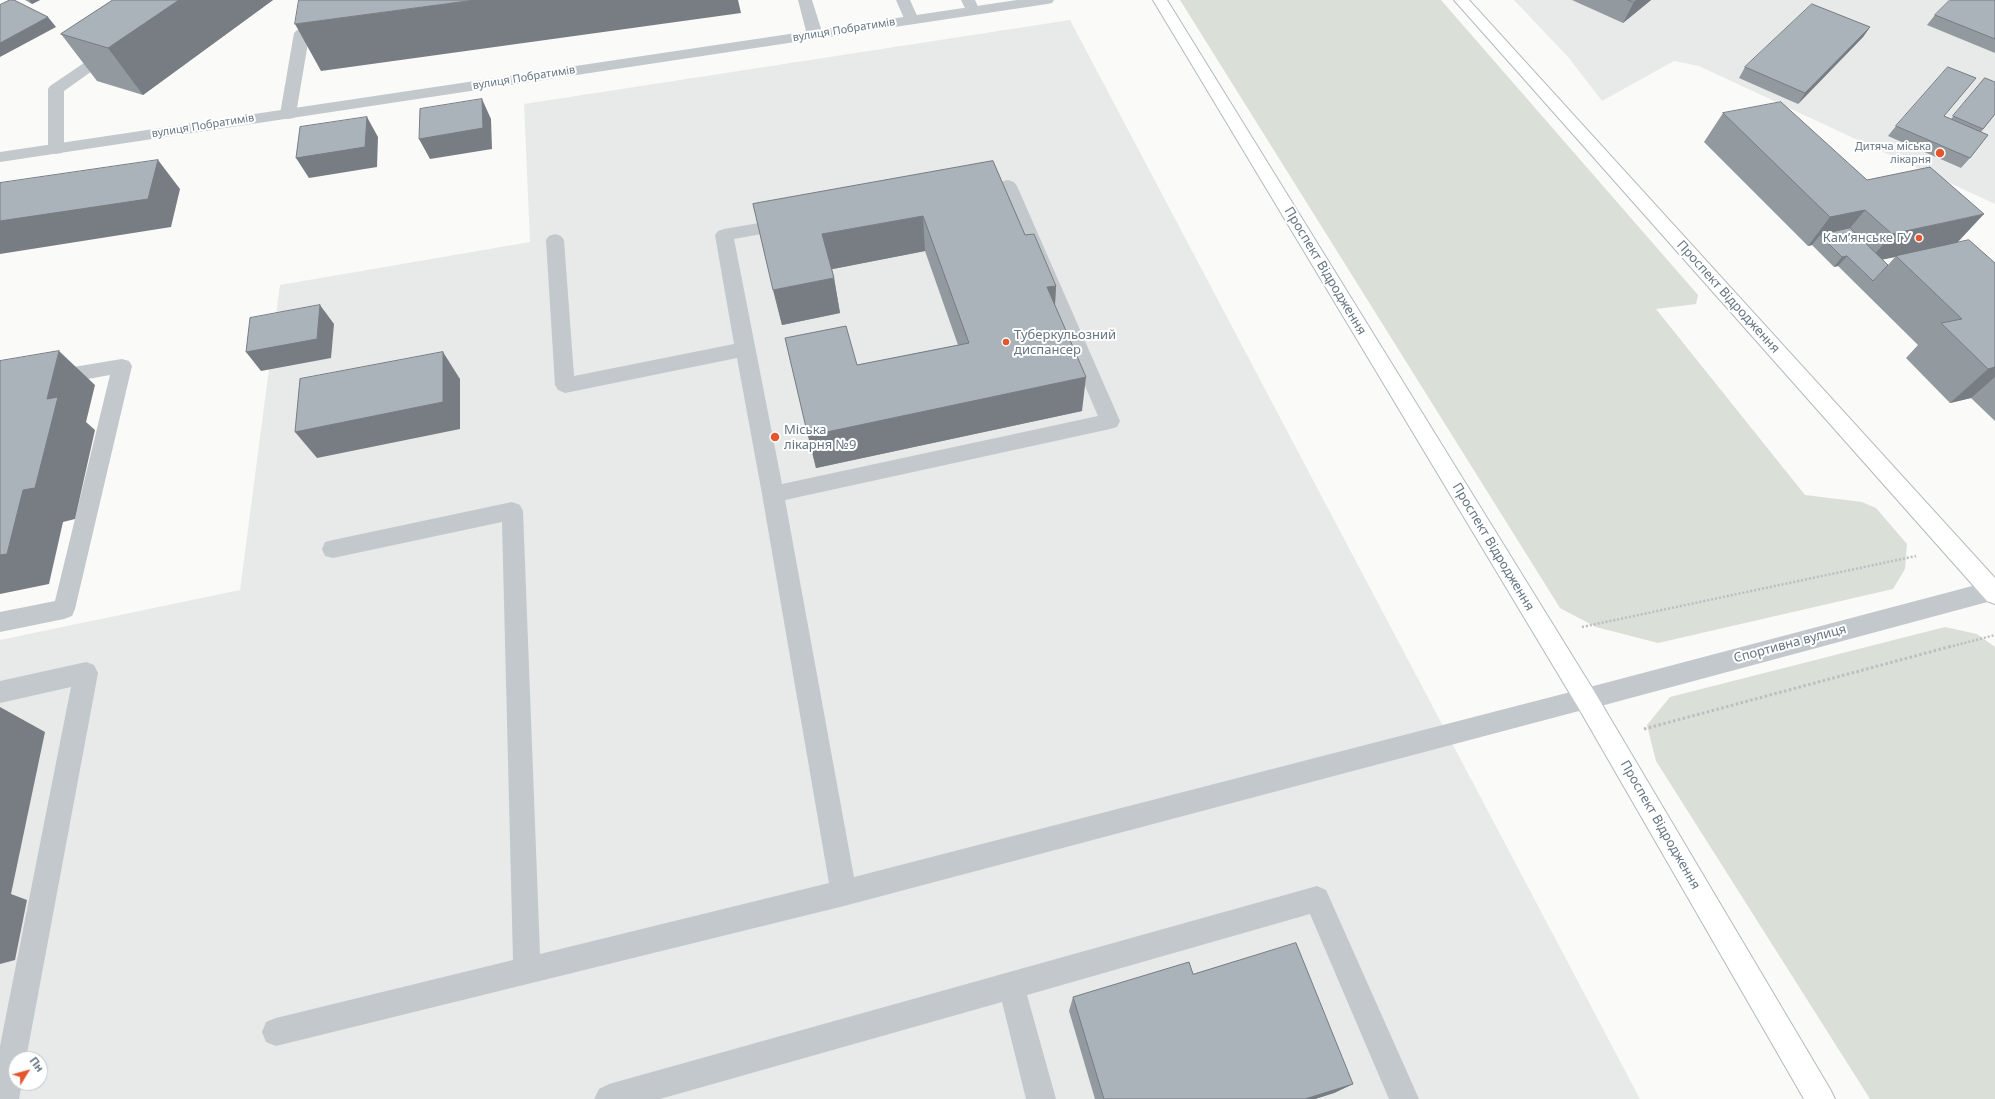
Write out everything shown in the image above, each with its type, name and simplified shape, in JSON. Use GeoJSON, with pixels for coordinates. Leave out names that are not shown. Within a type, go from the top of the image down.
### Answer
{"type":"FeatureCollection","features":[{"type":"Feature","properties":{"kind":"main road","name":"Проспект Відродження"},"geometry":{"type":"LineString","coordinates":[[1160,0],[1586,699],[1820,1099]]}},
{"type":"Feature","properties":{"kind":"main road","name":"Проспект Відродження"},"geometry":{"type":"LineString","coordinates":[[1461,0],[1994,592]]}},
{"type":"Feature","properties":{"kind":"street"},"geometry":{"type":"LineString","coordinates":[[805,0],[816,35]]}},
{"type":"Feature","properties":{"kind":"street"},"geometry":{"type":"LineString","coordinates":[[903,0],[911,20]]}},
{"type":"Feature","properties":{"kind":"street","name":"вулиця Побратимів"},"geometry":{"type":"LineString","coordinates":[[0,157],[816,35],[911,20],[970,6],[1047,0]]}},
{"type":"Feature","properties":{"kind":"street"},"geometry":{"type":"LineString","coordinates":[[288,114],[302,33],[342,27]]}},
{"type":"Feature","properties":{"kind":"street"},"geometry":{"type":"LineString","coordinates":[[56,148],[56,89],[120,44]]}},
{"type":"Feature","properties":{"kind":"street"},"geometry":{"type":"LineString","coordinates":[[773,494],[1110,421],[1008,186],[954,195]]}},
{"type":"Feature","properties":{"kind":"street"},"geometry":{"type":"LineString","coordinates":[[808,221],[724,235],[773,494],[844,893]]}},
{"type":"Feature","properties":{"kind":"street"},"geometry":{"type":"LineString","coordinates":[[555,240],[565,385],[745,349]]}},
{"type":"Feature","properties":{"kind":"street"},"geometry":{"type":"LineString","coordinates":[[0,387],[122,366],[64,609],[0,622]]}},
{"type":"Feature","properties":{"kind":"street"},"geometry":{"type":"LineString","coordinates":[[333,549],[512,511],[527,970]]}},
{"type":"Feature","properties":{"kind":"street","name":"Спортивна вулиця"},"geometry":{"type":"LineString","coordinates":[[276,1032],[844,893],[1994,592]]}},
{"type":"Feature","properties":{"kind":"street"},"geometry":{"type":"LineString","coordinates":[[0,692],[86,673],[4,1099]]}},
{"type":"Feature","properties":{"kind":"street"},"geometry":{"type":"LineString","coordinates":[[609,1099],[1317,899],[1404,1099]]}},
{"type":"Feature","properties":{"kind":"street"},"geometry":{"type":"LineString","coordinates":[[1011,985],[1041,1099]]}},
{"type":"Feature","properties":{"kind":"path"},"geometry":{"type":"LineString","coordinates":[[1546,634],[1953,547]]}},
{"type":"Feature","properties":{"kind":"path"},"geometry":{"type":"LineString","coordinates":[[1609,738],[1995,635]]}},
{"type":"Feature","properties":{"kind":"shaded area"},"geometry":{"type":"Polygon","coordinates":[[[1180,0],[1441,0],[1698,295],[1696,304],[1656,309],[1805,495],[1862,502],[1876,508],[1907,544],[1905,569],[1893,589],[1658,643],[1596,627],[1560,608],[1180,0]]]}},
{"type":"Feature","properties":{"kind":"shaded area","name":"Дитяча міська лікарня"},"geometry":{"type":"Polygon","coordinates":[[[1514,0],[1995,0],[1995,204],[1699,66],[1674,61],[1602,101],[1569,58],[1514,0]]]}},
{"type":"Feature","properties":{"kind":"shaded area","name":"Міська лікарня №9"},"geometry":{"type":"Polygon","coordinates":[[[1070,20],[1640,1099],[0,1099],[0,640],[240,590],[280,285],[530,242],[524,104],[1070,20]]]}},
{"type":"Feature","properties":{"kind":"shaded area"},"geometry":{"type":"Polygon","coordinates":[[[1945,627],[1977,634],[1995,647],[1995,1099],[1870,1099],[1656,761],[1647,725],[1670,697],[1945,627]]]}},
{"type":"Feature","properties":{"kind":"building"},"geometry":{"type":"Polygon","coordinates":[[[10,0],[14,0],[48,17],[0,43],[0,5],[10,0]]]}},
{"type":"Feature","properties":{"kind":"building"},"geometry":{"type":"Polygon","coordinates":[[[113,0],[179,0],[108,48],[61,34],[113,0]]]}},
{"type":"Feature","properties":{"kind":"building"},"geometry":{"type":"Polygon","coordinates":[[[299,0],[475,0],[295,24],[299,0]]]}},
{"type":"Feature","properties":{"kind":"building"},"geometry":{"type":"Polygon","coordinates":[[[1950,0],[1995,0],[1995,39],[1935,15],[1950,0]]]}},
{"type":"Feature","properties":{"kind":"building"},"geometry":{"type":"Polygon","coordinates":[[[1812,4],[1870,27],[1805,93],[1745,67],[1812,4]]]}},
{"type":"Feature","properties":{"kind":"building"},"geometry":{"type":"Polygon","coordinates":[[[1948,67],[1976,78],[1944,116],[1988,135],[1970,158],[1896,126],[1948,67]]]}},
{"type":"Feature","properties":{"kind":"building"},"geometry":{"type":"Polygon","coordinates":[[[1985,78],[1995,82],[1995,114],[1983,129],[1953,116],[1985,78]]]}},
{"type":"Feature","properties":{"kind":"building"},"geometry":{"type":"Polygon","coordinates":[[[482,99],[483,128],[419,139],[420,109],[482,99]]]}},
{"type":"Feature","properties":{"kind":"building"},"geometry":{"type":"Polygon","coordinates":[[[1781,102],[1867,180],[1930,167],[1984,214],[1892,234],[1865,210],[1830,217],[1723,113],[1781,102]]]}},
{"type":"Feature","properties":{"kind":"building"},"geometry":{"type":"Polygon","coordinates":[[[367,117],[365,147],[296,158],[300,127],[367,117]]]}},
{"type":"Feature","properties":{"kind":"building"},"geometry":{"type":"Polygon","coordinates":[[[158,160],[148,199],[0,221],[0,183],[158,160]]]}},
{"type":"Feature","properties":{"kind":"building"},"geometry":{"type":"Polygon","coordinates":[[[993,161],[1025,235],[1034,234],[1056,286],[1047,287],[1086,377],[808,436],[785,338],[846,326],[857,365],[969,343],[923,216],[822,234],[834,278],[773,290],[753,204],[993,161]]]}},
{"type":"Feature","properties":{"kind":"building"},"geometry":{"type":"Polygon","coordinates":[[[1850,228],[1888,265],[1873,281],[1847,256],[1842,257],[1820,235],[1850,228]]]}},
{"type":"Feature","properties":{"kind":"building"},"geometry":{"type":"Polygon","coordinates":[[[1969,240],[1995,263],[1995,367],[1988,369],[1941,323],[1962,319],[1896,256],[1969,240]]]}},
{"type":"Feature","properties":{"kind":"building"},"geometry":{"type":"Polygon","coordinates":[[[320,305],[317,339],[246,352],[250,318],[320,305]]]}},
{"type":"Feature","properties":{"kind":"building"},"geometry":{"type":"Polygon","coordinates":[[[59,351],[47,399],[58,397],[35,488],[23,490],[7,554],[0,555],[0,361],[59,351]]]}},
{"type":"Feature","properties":{"kind":"building"},"geometry":{"type":"Polygon","coordinates":[[[443,352],[443,402],[295,432],[300,379],[443,352]]]}},
{"type":"Feature","properties":{"kind":"building"},"geometry":{"type":"Polygon","coordinates":[[[1296,943],[1353,1084],[1305,1099],[1104,1099],[1073,997],[1189,962],[1193,974],[1296,943]]]}},
{"type":"Feature","properties":{"kind":"place","name":"Дитяча міська лікарня"},"geometry":{"type":"Point","coordinates":[1940,153]}},
{"type":"Feature","properties":{"kind":"place","name":"Кам’янське ГУ"},"geometry":{"type":"Point","coordinates":[1919,238]}},
{"type":"Feature","properties":{"kind":"place","name":"Туберкульозний диспансер"},"geometry":{"type":"Point","coordinates":[1006,342]}},
{"type":"Feature","properties":{"kind":"place","name":"Міська лікарня №9"},"geometry":{"type":"Point","coordinates":[775,437]}}]}
